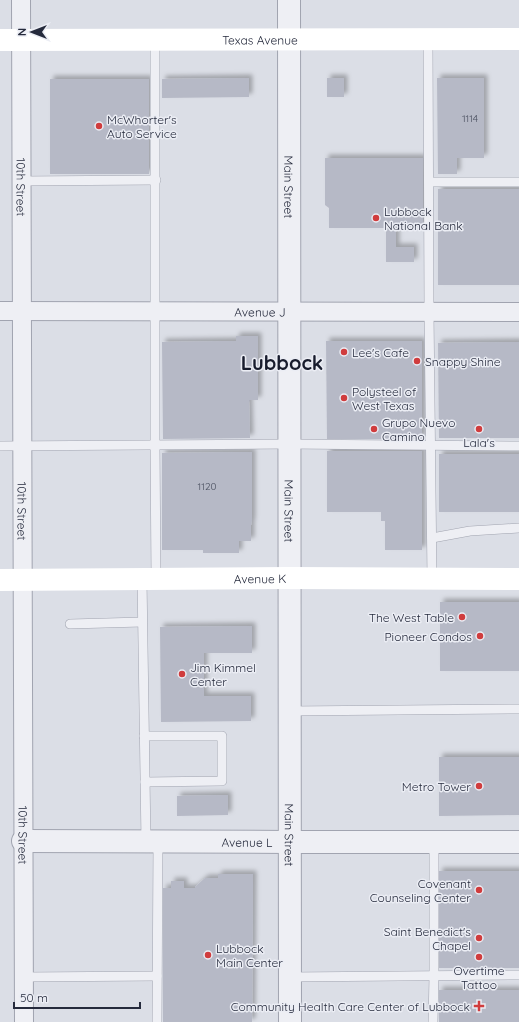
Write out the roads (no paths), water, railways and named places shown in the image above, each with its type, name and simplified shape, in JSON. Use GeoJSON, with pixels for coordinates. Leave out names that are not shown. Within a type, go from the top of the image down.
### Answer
{"type":"FeatureCollection","features":[{"type":"Feature","properties":{"kind":"main road","name":"Texas Avenue"},"geometry":{"type":"LineString","coordinates":[[10,40],[519,39]]}},
{"type":"Feature","properties":{"kind":"main road","name":"Avenue K"},"geometry":{"type":"LineString","coordinates":[[0,580],[290,578],[519,579]]}},
{"type":"Feature","properties":{"kind":"street","name":"10th Street"},"geometry":{"type":"LineString","coordinates":[[21,0],[10,40],[22,181],[24,1022]]}},
{"type":"Feature","properties":{"kind":"street","name":"Main Street"},"geometry":{"type":"LineString","coordinates":[[289,0],[290,1022]]}},
{"type":"Feature","properties":{"kind":"street","name":"Avenue J"},"geometry":{"type":"LineString","coordinates":[[0,311],[519,312]]}},
{"type":"Feature","properties":{"kind":"street","name":"Avenue L"},"geometry":{"type":"LineString","coordinates":[[23,841],[519,842]]}},
{"type":"Feature","properties":{"kind":"lane"},"geometry":{"type":"LineString","coordinates":[[428,39],[432,579]]}},
{"type":"Feature","properties":{"kind":"lane"},"geometry":{"type":"LineString","coordinates":[[155,40],[155,445],[149,579],[142,622],[145,782],[152,842],[157,976],[157,1022]]}},
{"type":"Feature","properties":{"kind":"lane"},"geometry":{"type":"LineString","coordinates":[[22,181],[156,180]]}},
{"type":"Feature","properties":{"kind":"lane"},"geometry":{"type":"LineString","coordinates":[[428,182],[519,182]]}},
{"type":"Feature","properties":{"kind":"lane"},"geometry":{"type":"LineString","coordinates":[[0,446],[289,444],[519,446]]}},
{"type":"Feature","properties":{"kind":"lane"},"geometry":{"type":"LineString","coordinates":[[432,538],[470,530],[519,528]]}},
{"type":"Feature","properties":{"kind":"lane"},"geometry":{"type":"LineString","coordinates":[[70,624],[142,622]]}},
{"type":"Feature","properties":{"kind":"lane"},"geometry":{"type":"LineString","coordinates":[[290,711],[519,709]]}},
{"type":"Feature","properties":{"kind":"lane"},"geometry":{"type":"LineString","coordinates":[[144,736],[222,736],[222,781],[145,782]]}},
{"type":"Feature","properties":{"kind":"lane"},"geometry":{"type":"LineString","coordinates":[[433,1022],[434,842]]}},
{"type":"Feature","properties":{"kind":"lane"},"geometry":{"type":"LineString","coordinates":[[290,977],[519,975]]}},
{"type":"Feature","properties":{"kind":"lane"},"geometry":{"type":"LineString","coordinates":[[24,977],[157,976]]}},
{"type":"Feature","properties":{"kind":"place","name":"McWhorter's Auto Service"},"geometry":{"type":"Point","coordinates":[99,126]}},
{"type":"Feature","properties":{"kind":"place","name":"Lubbock National Bank"},"geometry":{"type":"Point","coordinates":[376,218]}},
{"type":"Feature","properties":{"kind":"place","name":"Lee's Cafe"},"geometry":{"type":"Point","coordinates":[344,352]}},
{"type":"Feature","properties":{"kind":"place","name":"Snappy Shine"},"geometry":{"type":"Point","coordinates":[417,361]}},
{"type":"Feature","properties":{"kind":"place","name":"Polysteel of West Texas"},"geometry":{"type":"Point","coordinates":[344,398]}},
{"type":"Feature","properties":{"kind":"place","name":"Grupo Nuevo Camino"},"geometry":{"type":"Point","coordinates":[374,429]}},
{"type":"Feature","properties":{"kind":"place","name":"Lala's"},"geometry":{"type":"Point","coordinates":[479,429]}},
{"type":"Feature","properties":{"kind":"place","name":"The West Table"},"geometry":{"type":"Point","coordinates":[462,617]}},
{"type":"Feature","properties":{"kind":"place","name":"Pioneer Condos"},"geometry":{"type":"Point","coordinates":[480,636]}},
{"type":"Feature","properties":{"kind":"place","name":"Jim Kimmel Center"},"geometry":{"type":"Point","coordinates":[182,674]}},
{"type":"Feature","properties":{"kind":"place","name":"Metro Tower"},"geometry":{"type":"Point","coordinates":[479,786]}},
{"type":"Feature","properties":{"kind":"place","name":"Covenant Counseling Center"},"geometry":{"type":"Point","coordinates":[479,890]}},
{"type":"Feature","properties":{"kind":"place","name":"Saint Benedict's Chapel"},"geometry":{"type":"Point","coordinates":[479,938]}},
{"type":"Feature","properties":{"kind":"place","name":"Lubbock Main Center"},"geometry":{"type":"Point","coordinates":[208,955]}},
{"type":"Feature","properties":{"kind":"place","name":"Overtime Tattoo"},"geometry":{"type":"Point","coordinates":[479,957]}},
{"type":"Feature","properties":{"kind":"place","name":"Community Health Care Center of Lubbock"},"geometry":{"type":"Point","coordinates":[479,1006]}},
{"type":"Feature","properties":{"kind":"district","name":"Lubbock"},"geometry":{"type":"Point","coordinates":[282,362]}}]}
